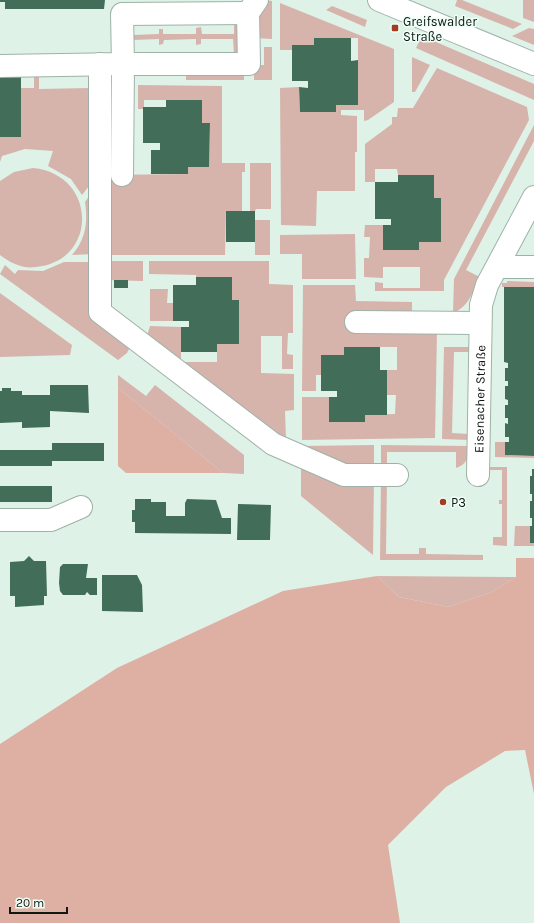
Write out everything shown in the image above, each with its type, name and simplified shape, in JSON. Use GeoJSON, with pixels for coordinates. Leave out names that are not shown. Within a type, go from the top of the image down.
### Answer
{"type":"FeatureCollection","features":[{"type":"Feature","properties":{"kind":"street"},"geometry":{"type":"LineString","coordinates":[[379,0],[534,64]]}},
{"type":"Feature","properties":{"kind":"street"},"geometry":{"type":"LineString","coordinates":[[0,66],[100,64],[123,64],[249,64],[253,6],[122,14],[123,64],[122,175]]}},
{"type":"Feature","properties":{"kind":"street"},"geometry":{"type":"LineString","coordinates":[[100,64],[100,312],[273,444],[344,475],[397,476]]}},
{"type":"Feature","properties":{"kind":"street","name":"Eisenacher Straße"},"geometry":{"type":"LineString","coordinates":[[478,475],[480,305],[487,285],[534,198]]}},
{"type":"Feature","properties":{"kind":"street"},"geometry":{"type":"LineString","coordinates":[[498,267],[534,267]]}},
{"type":"Feature","properties":{"kind":"street"},"geometry":{"type":"LineString","coordinates":[[356,322],[479,323]]}},
{"type":"Feature","properties":{"kind":"street"},"geometry":{"type":"LineString","coordinates":[[0,520],[51,520],[81,507]]}},
{"type":"Feature","properties":{"kind":"shaded area"},"geometry":{"type":"Polygon","coordinates":[[[263,0],[272,1],[272,39],[254,38],[263,0]]]}},
{"type":"Feature","properties":{"kind":"shaded area"},"geometry":{"type":"Polygon","coordinates":[[[457,0],[462,0],[522,24],[513,29],[455,6],[457,0]]]}},
{"type":"Feature","properties":{"kind":"shaded area"},"geometry":{"type":"Polygon","coordinates":[[[523,0],[534,0],[534,22],[523,18],[523,0]]]}},
{"type":"Feature","properties":{"kind":"shaded area"},"geometry":{"type":"Polygon","coordinates":[[[280,3],[394,49],[394,102],[368,120],[364,121],[364,110],[341,110],[341,115],[357,116],[355,191],[317,191],[316,226],[281,225],[280,88],[299,87],[300,112],[336,112],[336,105],[358,104],[358,38],[315,38],[314,45],[292,45],[292,50],[280,50],[280,3]]]}},
{"type":"Feature","properties":{"kind":"shaded area"},"geometry":{"type":"Polygon","coordinates":[[[332,6],[367,20],[365,27],[326,10],[332,6]]]}},
{"type":"Feature","properties":{"kind":"shaded area"},"geometry":{"type":"Polygon","coordinates":[[[234,20],[238,20],[239,53],[234,54],[233,39],[201,39],[201,44],[196,45],[196,39],[164,40],[163,44],[159,45],[159,39],[133,40],[133,35],[159,34],[159,29],[163,29],[163,34],[196,34],[196,28],[201,27],[202,34],[234,34],[234,20]]]}},
{"type":"Feature","properties":{"kind":"shaded area"},"geometry":{"type":"Polygon","coordinates":[[[529,28],[534,29],[534,45],[512,36],[529,28]]]}},
{"type":"Feature","properties":{"kind":"shaded area"},"geometry":{"type":"Polygon","coordinates":[[[422,36],[534,84],[534,100],[416,48],[422,36]]]}},
{"type":"Feature","properties":{"kind":"shaded area"},"geometry":{"type":"Polygon","coordinates":[[[264,47],[272,47],[272,80],[254,80],[254,65],[264,65],[264,47]]]}},
{"type":"Feature","properties":{"kind":"shaded area"},"geometry":{"type":"Polygon","coordinates":[[[412,57],[430,65],[415,92],[412,92],[412,57]]]}},
{"type":"Feature","properties":{"kind":"shaded area"},"geometry":{"type":"Polygon","coordinates":[[[437,68],[527,107],[529,120],[444,280],[444,291],[375,291],[375,282],[383,283],[383,288],[420,288],[420,267],[383,267],[383,278],[364,277],[364,258],[369,258],[370,237],[364,237],[365,225],[383,225],[383,250],[419,250],[419,242],[441,242],[441,198],[434,198],[434,175],[398,175],[397,169],[375,169],[375,182],[365,182],[365,144],[392,124],[392,117],[397,117],[398,108],[413,108],[437,68]]]}},
{"type":"Feature","properties":{"kind":"shaded area"},"geometry":{"type":"Polygon","coordinates":[[[186,69],[244,70],[244,80],[186,80],[186,69]]]}},
{"type":"Feature","properties":{"kind":"shaded area"},"geometry":{"type":"Polygon","coordinates":[[[34,77],[39,77],[39,89],[90,88],[93,181],[82,195],[71,179],[48,166],[53,151],[25,149],[2,156],[0,162],[0,137],[21,137],[21,88],[34,88],[34,77]]]}},
{"type":"Feature","properties":{"kind":"shaded area"},"geometry":{"type":"Polygon","coordinates":[[[138,85],[222,86],[222,163],[245,163],[245,172],[242,172],[242,211],[226,211],[225,255],[104,255],[105,175],[187,174],[188,167],[209,167],[210,123],[202,123],[202,100],[144,100],[144,109],[138,109],[138,85]]]}},
{"type":"Feature","properties":{"kind":"shaded area"},"geometry":{"type":"Polygon","coordinates":[[[534,125],[534,141],[466,270],[480,277],[467,302],[463,307],[453,313],[454,279],[534,125]]]}},
{"type":"Feature","properties":{"kind":"shaded area"},"geometry":{"type":"Polygon","coordinates":[[[250,163],[271,163],[271,209],[256,209],[255,211],[250,211],[250,163]]]}},
{"type":"Feature","properties":{"kind":"shaded area"},"geometry":{"type":"Polygon","coordinates":[[[33,168],[54,174],[69,185],[79,200],[82,218],[80,235],[71,250],[57,261],[36,267],[26,267],[8,261],[0,255],[0,181],[14,172],[33,168]]]}},
{"type":"Feature","properties":{"kind":"shaded area"},"geometry":{"type":"Polygon","coordinates":[[[94,189],[94,254],[72,255],[77,249],[85,230],[85,202],[94,189]]]}},
{"type":"Feature","properties":{"kind":"shaded area"},"geometry":{"type":"Polygon","coordinates":[[[255,220],[270,220],[270,255],[255,255],[255,220]]]}},
{"type":"Feature","properties":{"kind":"shaded area"},"geometry":{"type":"Polygon","coordinates":[[[355,234],[356,279],[302,279],[302,254],[280,254],[280,235],[355,234]]]}},
{"type":"Feature","properties":{"kind":"shaded area"},"geometry":{"type":"Polygon","coordinates":[[[105,261],[143,261],[143,281],[105,280],[105,261]]]}},
{"type":"Feature","properties":{"kind":"shaded area"},"geometry":{"type":"Polygon","coordinates":[[[149,261],[269,261],[269,284],[293,285],[293,333],[288,333],[287,354],[293,355],[293,369],[282,369],[282,336],[261,336],[261,373],[294,374],[294,410],[285,411],[286,439],[276,439],[146,339],[150,326],[181,327],[181,362],[217,362],[217,344],[239,344],[239,300],[232,300],[232,277],[196,277],[196,275],[149,274],[149,261]]]}},
{"type":"Feature","properties":{"kind":"shaded area"},"geometry":{"type":"Polygon","coordinates":[[[64,262],[93,262],[93,316],[131,345],[127,353],[118,360],[0,274],[5,265],[15,274],[18,270],[43,271],[64,262]]]}},
{"type":"Feature","properties":{"kind":"shaded area"},"geometry":{"type":"Polygon","coordinates":[[[507,281],[534,282],[534,287],[502,287],[502,283],[507,283],[507,281]]]}},
{"type":"Feature","properties":{"kind":"shaded area"},"geometry":{"type":"Polygon","coordinates":[[[303,285],[355,285],[356,301],[412,302],[412,312],[437,332],[435,438],[302,440],[302,397],[329,397],[329,422],[365,422],[365,415],[395,414],[396,395],[387,395],[387,370],[397,370],[397,347],[344,347],[344,355],[321,355],[321,375],[316,375],[316,391],[302,391],[303,285]]]}},
{"type":"Feature","properties":{"kind":"shaded area"},"geometry":{"type":"Polygon","coordinates":[[[150,289],[168,289],[167,303],[173,303],[173,321],[150,321],[150,289]]]}},
{"type":"Feature","properties":{"kind":"shaded area"},"geometry":{"type":"Polygon","coordinates":[[[0,293],[72,345],[70,355],[0,357],[0,293]]]}},
{"type":"Feature","properties":{"kind":"shaded area"},"geometry":{"type":"Polygon","coordinates":[[[444,347],[470,347],[470,352],[454,352],[452,433],[469,434],[469,440],[442,439],[444,347]]]}},
{"type":"Feature","properties":{"kind":"shaded area"},"geometry":{"type":"Polygon","coordinates":[[[118,375],[146,396],[155,385],[244,455],[244,474],[223,473],[118,388],[118,375]]]}},
{"type":"Feature","properties":{"kind":"shaded area"},"geometry":{"type":"Polygon","coordinates":[[[118,388],[223,473],[126,473],[118,466],[118,388]]]}},
{"type":"Feature","properties":{"kind":"shaded area"},"geometry":{"type":"Polygon","coordinates":[[[495,442],[505,442],[505,455],[534,456],[534,458],[495,457],[495,442]]]}},
{"type":"Feature","properties":{"kind":"shaded area"},"geometry":{"type":"Polygon","coordinates":[[[374,445],[374,472],[344,472],[301,446],[374,445]]]}},
{"type":"Feature","properties":{"kind":"shaded area"},"geometry":{"type":"Polygon","coordinates":[[[381,445],[469,446],[467,460],[456,468],[456,452],[387,452],[387,469],[381,469],[381,445]]]}},
{"type":"Feature","properties":{"kind":"shaded area"},"geometry":{"type":"Polygon","coordinates":[[[301,459],[374,479],[373,555],[301,496],[301,459]]]}},
{"type":"Feature","properties":{"kind":"shaded area"},"geometry":{"type":"Polygon","coordinates":[[[486,467],[507,467],[507,546],[493,545],[493,537],[502,537],[502,504],[499,504],[499,500],[502,500],[502,470],[486,470],[486,467]]]}},
{"type":"Feature","properties":{"kind":"shaded area"},"geometry":{"type":"Polygon","coordinates":[[[381,478],[387,478],[386,554],[419,554],[419,548],[426,548],[426,554],[483,555],[483,560],[380,560],[381,478]]]}},
{"type":"Feature","properties":{"kind":"shaded area"},"geometry":{"type":"Polygon","coordinates":[[[515,526],[530,526],[530,543],[534,543],[534,546],[514,546],[515,526]]]}},
{"type":"Feature","properties":{"kind":"shaded area"},"geometry":{"type":"Polygon","coordinates":[[[516,558],[534,558],[534,794],[525,750],[505,751],[446,787],[388,845],[400,923],[0,923],[0,744],[117,668],[283,591],[377,576],[399,597],[448,607],[492,592],[516,577],[516,558]]]}},
{"type":"Feature","properties":{"kind":"shaded area"},"geometry":{"type":"Polygon","coordinates":[[[377,576],[516,577],[492,592],[448,607],[399,597],[377,576]]]}},
{"type":"Feature","properties":{"kind":"building"},"geometry":{"type":"Polygon","coordinates":[[[0,0],[105,0],[104,9],[5,9],[5,2],[0,2],[0,0]]]}},
{"type":"Feature","properties":{"kind":"building"},"geometry":{"type":"Polygon","coordinates":[[[314,38],[351,38],[351,61],[358,60],[358,105],[336,105],[336,112],[300,112],[299,87],[308,88],[308,81],[292,81],[292,45],[314,45],[314,38]]]}},
{"type":"Feature","properties":{"kind":"building"},"geometry":{"type":"Polygon","coordinates":[[[0,74],[21,74],[21,137],[0,137],[0,74]]]}},
{"type":"Feature","properties":{"kind":"building"},"geometry":{"type":"Polygon","coordinates":[[[166,100],[202,100],[202,123],[210,123],[209,167],[188,167],[188,174],[151,174],[151,150],[160,150],[160,143],[143,143],[143,107],[166,107],[166,100]]]}},
{"type":"Feature","properties":{"kind":"building"},"geometry":{"type":"Polygon","coordinates":[[[398,175],[434,175],[434,198],[441,198],[441,242],[419,242],[419,250],[383,250],[383,225],[391,225],[391,219],[375,219],[375,182],[398,182],[398,175]]]}},
{"type":"Feature","properties":{"kind":"building"},"geometry":{"type":"Polygon","coordinates":[[[226,211],[255,211],[255,242],[226,242],[226,211]]]}},
{"type":"Feature","properties":{"kind":"building"},"geometry":{"type":"Polygon","coordinates":[[[196,277],[232,277],[232,300],[239,300],[239,344],[217,344],[217,352],[181,352],[181,327],[189,327],[189,321],[173,321],[173,285],[196,285],[196,277]]]}},
{"type":"Feature","properties":{"kind":"building"},"geometry":{"type":"Polygon","coordinates":[[[114,280],[128,280],[128,288],[114,288],[114,280]]]}},
{"type":"Feature","properties":{"kind":"building"},"geometry":{"type":"Polygon","coordinates":[[[504,287],[534,287],[534,456],[505,455],[505,442],[509,442],[509,437],[505,437],[505,423],[508,424],[508,418],[505,418],[505,405],[508,405],[508,400],[505,399],[505,386],[508,386],[508,381],[505,381],[505,368],[508,368],[508,363],[504,362],[504,287]]]}},
{"type":"Feature","properties":{"kind":"building"},"geometry":{"type":"Polygon","coordinates":[[[344,347],[380,347],[380,370],[387,370],[387,415],[365,415],[365,422],[329,422],[329,397],[337,397],[337,391],[321,391],[321,355],[344,355],[344,347]]]}},
{"type":"Feature","properties":{"kind":"building"},"geometry":{"type":"Polygon","coordinates":[[[50,385],[88,385],[89,413],[50,411],[50,427],[22,428],[22,422],[0,423],[0,391],[2,391],[2,388],[11,388],[11,391],[22,391],[22,395],[50,395],[50,385]]]}},
{"type":"Feature","properties":{"kind":"building"},"geometry":{"type":"Polygon","coordinates":[[[52,443],[104,443],[104,461],[52,461],[52,466],[0,466],[0,450],[52,450],[52,443]]]}},
{"type":"Feature","properties":{"kind":"building"},"geometry":{"type":"Polygon","coordinates":[[[532,469],[534,469],[534,543],[530,543],[530,526],[532,526],[532,518],[530,518],[530,501],[532,501],[532,494],[530,494],[530,476],[532,476],[532,469]]]}},
{"type":"Feature","properties":{"kind":"building"},"geometry":{"type":"Polygon","coordinates":[[[0,486],[52,486],[52,502],[0,502],[0,486]]]}},
{"type":"Feature","properties":{"kind":"building"},"geometry":{"type":"Polygon","coordinates":[[[135,499],[151,499],[151,502],[166,502],[166,516],[185,516],[185,503],[187,499],[216,500],[222,518],[231,518],[231,534],[135,533],[135,522],[132,522],[132,510],[135,510],[135,499]]]}},
{"type":"Feature","properties":{"kind":"building"},"geometry":{"type":"Polygon","coordinates":[[[238,504],[271,505],[270,540],[237,540],[238,504]]]}},
{"type":"Feature","properties":{"kind":"building"},"geometry":{"type":"Polygon","coordinates":[[[29,556],[34,561],[46,561],[47,596],[44,596],[44,605],[15,607],[15,596],[10,596],[10,562],[24,561],[29,556]]]}},
{"type":"Feature","properties":{"kind":"building"},"geometry":{"type":"Polygon","coordinates":[[[63,564],[88,564],[86,578],[97,578],[97,595],[90,595],[87,592],[85,595],[63,595],[60,591],[59,583],[60,567],[63,564]]]}},
{"type":"Feature","properties":{"kind":"building"},"geometry":{"type":"Polygon","coordinates":[[[102,575],[137,575],[142,585],[143,612],[102,611],[102,575]]]}},
{"type":"Feature","properties":{"kind":"place","name":"Greifswalder Straße"},"geometry":{"type":"Point","coordinates":[395,28]}},
{"type":"Feature","properties":{"kind":"place","name":"P3"},"geometry":{"type":"Point","coordinates":[443,502]}}]}
